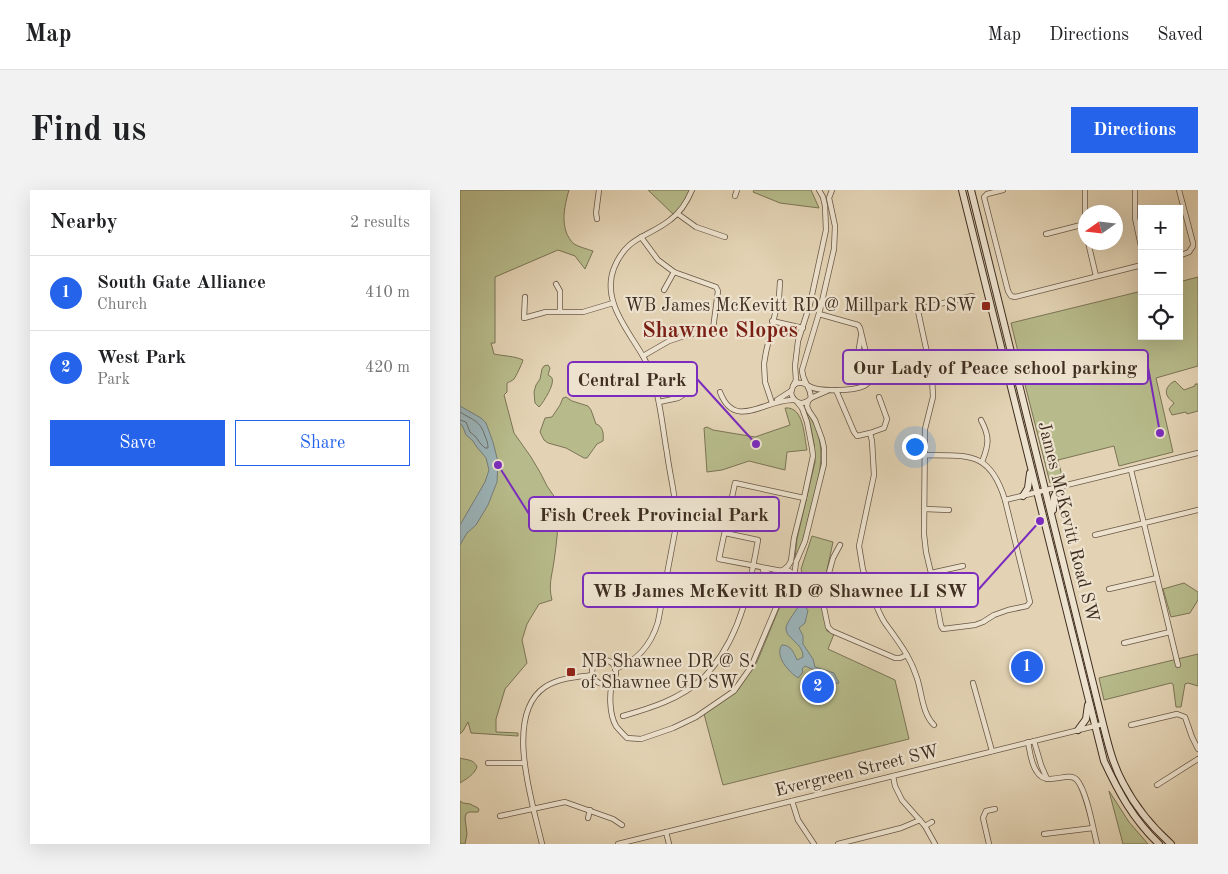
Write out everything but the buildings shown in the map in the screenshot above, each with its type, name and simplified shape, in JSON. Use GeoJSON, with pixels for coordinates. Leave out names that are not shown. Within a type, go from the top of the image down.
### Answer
{"type":"FeatureCollection","features":[{"type":"Feature","properties":{"kind":"main road","name":"James McKevitt Road SW"},"geometry":{"type":"LineString","coordinates":[[962,190],[1104,761],[1132,814],[1159,844]]}},
{"type":"Feature","properties":{"kind":"main road","name":"James McKevitt Road SW"},"geometry":{"type":"LineString","coordinates":[[971,190],[1102,724],[1112,758],[1123,783],[1142,813],[1153,827],[1171,844]]}},
{"type":"Feature","properties":{"kind":"main road"},"geometry":{"type":"LineString","coordinates":[[1023,496],[1029,484],[1031,466]]}},
{"type":"Feature","properties":{"kind":"main road"},"geometry":{"type":"LineString","coordinates":[[1054,527],[1054,497],[1059,488]]}},
{"type":"Feature","properties":{"kind":"main road"},"geometry":{"type":"LineString","coordinates":[[1078,730],[1086,719],[1089,699]]}},
{"type":"Feature","properties":{"kind":"street"},"geometry":{"type":"LineString","coordinates":[[597,219],[599,190]]}},
{"type":"Feature","properties":{"kind":"street"},"geometry":{"type":"LineString","coordinates":[[615,669],[628,664],[646,649],[654,634],[658,622],[677,521],[656,387],[643,356],[613,303],[611,281],[613,270],[623,250],[678,214],[692,190]]}},
{"type":"Feature","properties":{"kind":"street"},"geometry":{"type":"LineString","coordinates":[[735,196],[737,190]]}},
{"type":"Feature","properties":{"kind":"street"},"geometry":{"type":"LineString","coordinates":[[778,605],[778,574],[791,561],[794,538],[812,464],[812,448],[804,414],[799,404],[791,396],[796,380],[796,354],[810,304],[826,230],[825,206],[819,190]]}},
{"type":"Feature","properties":{"kind":"street"},"geometry":{"type":"LineString","coordinates":[[610,695],[596,681],[593,675],[594,667],[602,660],[613,664],[615,669],[616,675],[610,695],[612,712],[616,726],[627,738],[641,739],[673,728],[696,717],[734,691],[751,667],[781,596],[792,585],[796,562],[806,541],[824,464],[822,439],[809,410],[810,391],[803,378],[802,370],[819,314],[834,249],[834,216],[829,198],[832,190]]}},
{"type":"Feature","properties":{"kind":"street"},"geometry":{"type":"LineString","coordinates":[[1003,190],[987,194],[984,198],[1008,291],[1011,296],[1138,266]]}},
{"type":"Feature","properties":{"kind":"street"},"geometry":{"type":"LineString","coordinates":[[1085,190],[1085,205]]}},
{"type":"Feature","properties":{"kind":"street"},"geometry":{"type":"LineString","coordinates":[[1135,190],[1135,218],[1142,250]]}},
{"type":"Feature","properties":{"kind":"street"},"geometry":{"type":"LineString","coordinates":[[1179,190],[1193,242],[1189,252],[1183,254]]}},
{"type":"Feature","properties":{"kind":"street"},"geometry":{"type":"LineString","coordinates":[[678,214],[696,227],[725,237]]}},
{"type":"Feature","properties":{"kind":"street"},"geometry":{"type":"LineString","coordinates":[[1046,234],[1078,227]]}},
{"type":"Feature","properties":{"kind":"street"},"geometry":{"type":"LineString","coordinates":[[641,237],[658,260],[674,272],[716,287],[718,291],[713,329],[669,341],[643,356]]}},
{"type":"Feature","properties":{"kind":"street"},"geometry":{"type":"LineString","coordinates":[[1090,250],[1096,276]]}},
{"type":"Feature","properties":{"kind":"street"},"geometry":{"type":"LineString","coordinates":[[664,290],[674,272]]}},
{"type":"Feature","properties":{"kind":"street"},"geometry":{"type":"LineString","coordinates":[[772,403],[764,374],[766,352],[779,297],[780,282]]}},
{"type":"Feature","properties":{"kind":"street"},"geometry":{"type":"LineString","coordinates":[[556,284],[560,291],[560,311]]}},
{"type":"Feature","properties":{"kind":"street"},"geometry":{"type":"LineString","coordinates":[[924,455],[970,457],[982,462],[994,473],[1001,486],[1005,500],[1030,602],[1027,606],[994,615],[975,625],[943,628],[941,626],[926,552],[924,534],[924,455],[926,429],[933,397],[930,362],[918,310],[972,296]]}},
{"type":"Feature","properties":{"kind":"street"},"geometry":{"type":"LineString","coordinates":[[525,297],[524,318],[546,312],[584,312],[613,303]]}},
{"type":"Feature","properties":{"kind":"street"},"geometry":{"type":"LineString","coordinates":[[772,403],[798,383],[804,383],[813,389],[833,390],[859,388],[865,386],[871,380],[866,352],[858,325],[819,314]]}},
{"type":"Feature","properties":{"kind":"street"},"geometry":{"type":"LineString","coordinates":[[772,322],[802,328]]}},
{"type":"Feature","properties":{"kind":"street"},"geometry":{"type":"LineString","coordinates":[[861,334],[858,354],[866,352]]}},
{"type":"Feature","properties":{"kind":"street"},"geometry":{"type":"LineString","coordinates":[[930,362],[956,355],[960,356],[963,360]]}},
{"type":"Feature","properties":{"kind":"street"},"geometry":{"type":"LineString","coordinates":[[659,402],[678,398],[694,388]]}},
{"type":"Feature","properties":{"kind":"street"},"geometry":{"type":"LineString","coordinates":[[720,392],[726,405],[731,409],[742,412],[752,411],[772,403],[788,400],[801,403],[833,390]]}},
{"type":"Feature","properties":{"kind":"street"},"geometry":{"type":"LineString","coordinates":[[833,390],[857,436],[884,428],[887,419],[879,397]]}},
{"type":"Feature","properties":{"kind":"street"},"geometry":{"type":"LineString","coordinates":[[882,406],[888,404]]}},
{"type":"Feature","properties":{"kind":"street"},"geometry":{"type":"LineString","coordinates":[[980,420],[988,435],[987,451],[982,462]]}},
{"type":"Feature","properties":{"kind":"street"},"geometry":{"type":"LineString","coordinates":[[870,433],[874,475],[859,546],[863,570],[880,614],[914,667],[928,718],[934,725]]}},
{"type":"Feature","properties":{"kind":"street"},"geometry":{"type":"LineString","coordinates":[[1005,500],[1198,453]]}},
{"type":"Feature","properties":{"kind":"street"},"geometry":{"type":"LineString","coordinates":[[1130,470],[1178,665]]}},
{"type":"Feature","properties":{"kind":"street"},"geometry":{"type":"LineString","coordinates":[[804,498],[735,483],[719,559],[790,571],[794,578],[815,589]]}},
{"type":"Feature","properties":{"kind":"street"},"geometry":{"type":"LineString","coordinates":[[925,509],[949,510]]}},
{"type":"Feature","properties":{"kind":"street"},"geometry":{"type":"LineString","coordinates":[[1095,535],[1198,510]]}},
{"type":"Feature","properties":{"kind":"street"},"geometry":{"type":"LineString","coordinates":[[623,716],[650,708],[678,696],[702,679],[719,658],[735,630],[756,566],[758,540],[725,533]]}},
{"type":"Feature","properties":{"kind":"street"},"geometry":{"type":"LineString","coordinates":[[840,545],[833,558],[824,590],[823,603],[828,626],[830,629],[895,658],[907,655]]}},
{"type":"Feature","properties":{"kind":"street"},"geometry":{"type":"LineString","coordinates":[[756,566],[766,570],[781,586],[837,591],[860,597],[872,595]]}},
{"type":"Feature","properties":{"kind":"street"},"geometry":{"type":"LineString","coordinates":[[931,574],[963,566]]}},
{"type":"Feature","properties":{"kind":"street"},"geometry":{"type":"LineString","coordinates":[[1109,589],[1157,578]]}},
{"type":"Feature","properties":{"kind":"street"},"geometry":{"type":"LineString","coordinates":[[1124,643],[1170,632]]}},
{"type":"Feature","properties":{"kind":"street"},"geometry":{"type":"LineString","coordinates":[[542,844],[524,763],[523,736],[526,715],[533,700],[544,688],[559,680],[593,675]]}},
{"type":"Feature","properties":{"kind":"street"},"geometry":{"type":"LineString","coordinates":[[600,683],[608,683],[613,680]]}},
{"type":"Feature","properties":{"kind":"street"},"geometry":{"type":"LineString","coordinates":[[972,683],[992,751]]}},
{"type":"Feature","properties":{"kind":"street"},"geometry":{"type":"LineString","coordinates":[[1131,725],[1177,714],[1182,715],[1186,719],[1198,749]]}},
{"type":"Feature","properties":{"kind":"street","name":"Evergreen Street SW"},"geometry":{"type":"LineString","coordinates":[[618,844],[1102,724]]}},
{"type":"Feature","properties":{"kind":"street"},"geometry":{"type":"LineString","coordinates":[[1034,741],[1040,765],[1047,779]]}},
{"type":"Feature","properties":{"kind":"street"},"geometry":{"type":"LineString","coordinates":[[1028,742],[1036,771],[1043,778],[1071,777],[1076,779],[1086,800],[1097,844]]}},
{"type":"Feature","properties":{"kind":"street"},"geometry":{"type":"LineString","coordinates":[[1157,785],[1198,759]]}},
{"type":"Feature","properties":{"kind":"street"},"geometry":{"type":"LineString","coordinates":[[488,763],[524,763]]}},
{"type":"Feature","properties":{"kind":"street"},"geometry":{"type":"LineString","coordinates":[[893,776],[902,800],[925,826],[935,844]]}},
{"type":"Feature","properties":{"kind":"street"},"geometry":{"type":"LineString","coordinates":[[792,801],[798,820],[814,844]]}},
{"type":"Feature","properties":{"kind":"street"},"geometry":{"type":"LineString","coordinates":[[500,816],[565,802],[614,819],[622,825]]}},
{"type":"Feature","properties":{"kind":"street"},"geometry":{"type":"LineString","coordinates":[[989,844],[983,818],[986,812],[995,809]]}},
{"type":"Feature","properties":{"kind":"street"},"geometry":{"type":"LineString","coordinates":[[588,818],[590,810]]}},
{"type":"Feature","properties":{"kind":"street"},"geometry":{"type":"LineString","coordinates":[[838,844],[901,828],[920,820]]}},
{"type":"Feature","properties":{"kind":"street"},"geometry":{"type":"LineString","coordinates":[[925,826],[932,822]]}},
{"type":"Feature","properties":{"kind":"street"},"geometry":{"type":"LineString","coordinates":[[1044,834],[1093,828]]}},
{"type":"Feature","properties":{"kind":"street"},"geometry":{"type":"LineString","coordinates":[[666,832],[669,844]]}},
{"type":"Feature","properties":{"kind":"green space"},"geometry":{"type":"Polygon","coordinates":[[[460,190],[569,190],[564,211],[566,232],[574,244],[593,251],[585,269],[575,256],[558,250],[495,277],[495,343],[491,343],[494,354],[523,360],[514,379],[507,383],[507,392],[504,395],[514,433],[560,505],[550,585],[552,600],[539,604],[527,624],[522,640],[527,663],[505,689],[496,719],[496,732],[518,733],[518,736],[471,733],[468,722],[460,734],[460,190]]]}},
{"type":"Feature","properties":{"kind":"green space"},"geometry":{"type":"Polygon","coordinates":[[[648,190],[692,190],[675,216],[648,190]]]}},
{"type":"Feature","properties":{"kind":"green space"},"geometry":{"type":"Polygon","coordinates":[[[754,190],[811,190],[819,208],[780,203],[753,192],[754,190]]]}},
{"type":"Feature","properties":{"kind":"green space"},"geometry":{"type":"Polygon","coordinates":[[[1198,277],[1198,366],[1156,378],[1173,452],[1119,466],[1114,446],[1058,460],[1063,480],[1050,483],[1011,323],[1138,292],[1138,340],[1183,340],[1183,281],[1198,277]]]}},
{"type":"Feature","properties":{"kind":"green space"},"geometry":{"type":"Polygon","coordinates":[[[548,365],[550,368],[548,375],[553,381],[551,388],[539,407],[535,403],[534,392],[542,369],[548,365]]]}},
{"type":"Feature","properties":{"kind":"green space"},"geometry":{"type":"Polygon","coordinates":[[[1175,381],[1184,390],[1198,384],[1198,411],[1172,415],[1169,409],[1174,403],[1168,398],[1166,392],[1169,385],[1175,381]]]}},
{"type":"Feature","properties":{"kind":"green space"},"geometry":{"type":"Polygon","coordinates":[[[566,397],[588,406],[596,424],[603,431],[603,441],[597,444],[587,458],[566,448],[548,443],[540,432],[545,418],[552,417],[563,398],[566,397]]]}},
{"type":"Feature","properties":{"kind":"green space"},"geometry":{"type":"Polygon","coordinates":[[[785,408],[796,412],[800,417],[807,450],[787,452],[785,470],[749,461],[722,470],[707,472],[704,428],[707,427],[713,430],[755,437],[790,425],[785,408]]]}},
{"type":"Feature","properties":{"kind":"green space"},"geometry":{"type":"Polygon","coordinates":[[[806,412],[816,428],[821,450],[821,461],[818,482],[804,537],[795,558],[797,539],[815,462],[814,444],[806,412]]]}},
{"type":"Feature","properties":{"kind":"green space"},"geometry":{"type":"Polygon","coordinates":[[[812,536],[833,542],[824,584],[810,582],[803,577],[801,569],[812,536]]]}},
{"type":"Feature","properties":{"kind":"green space"},"geometry":{"type":"Polygon","coordinates":[[[1184,583],[1198,592],[1198,600],[1190,613],[1171,617],[1163,589],[1184,583]]]}},
{"type":"Feature","properties":{"kind":"green space"},"geometry":{"type":"Polygon","coordinates":[[[822,590],[827,631],[834,634],[828,649],[895,680],[909,739],[723,785],[704,714],[738,690],[757,662],[785,594],[791,591],[822,590]]]}},
{"type":"Feature","properties":{"kind":"green space"},"geometry":{"type":"Polygon","coordinates":[[[1198,654],[1198,686],[1185,684],[1181,707],[1176,707],[1173,684],[1171,683],[1104,700],[1099,678],[1198,654]]]}},
{"type":"Feature","properties":{"kind":"green space"},"geometry":{"type":"Polygon","coordinates":[[[460,758],[472,761],[477,767],[472,775],[460,783],[460,758]]]}},
{"type":"Feature","properties":{"kind":"green space"},"geometry":{"type":"Polygon","coordinates":[[[1109,791],[1129,822],[1148,844],[1123,844],[1109,791]]]}},
{"type":"Feature","properties":{"kind":"green space"},"geometry":{"type":"Polygon","coordinates":[[[460,801],[470,804],[479,810],[478,812],[466,814],[467,834],[465,844],[460,844],[460,801]]]}},
{"type":"Feature","properties":{"kind":"water"},"geometry":{"type":"Polygon","coordinates":[[[460,406],[486,423],[498,462],[497,482],[488,505],[476,525],[467,533],[460,545],[460,525],[485,482],[489,470],[486,458],[466,435],[460,423],[460,406]]]}},
{"type":"Feature","properties":{"kind":"water"},"geometry":{"type":"Polygon","coordinates":[[[804,606],[808,610],[805,623],[799,628],[803,636],[803,644],[813,659],[815,667],[834,673],[839,683],[825,680],[818,676],[814,670],[805,666],[798,678],[787,668],[781,659],[780,649],[782,645],[790,648],[797,660],[803,657],[800,648],[786,631],[786,627],[798,607],[804,606]]]}},
{"type":"Feature","properties":{"kind":"place","name":"WB James McKevitt RD @ Millpark RD SW"},"geometry":{"type":"Point","coordinates":[986,306]}},
{"type":"Feature","properties":{"kind":"place","name":"Our Lady of Peace school parking"},"geometry":{"type":"Point","coordinates":[1160,433]}},
{"type":"Feature","properties":{"kind":"place","name":"Central Park"},"geometry":{"type":"Point","coordinates":[756,444]}},
{"type":"Feature","properties":{"kind":"place","name":"Fish Creek Provincial Park"},"geometry":{"type":"Point","coordinates":[498,465]}},
{"type":"Feature","properties":{"kind":"place","name":"WB James McKevitt RD @ Shawnee LI SW"},"geometry":{"type":"Point","coordinates":[1040,521]}},
{"type":"Feature","properties":{"kind":"place","name":"South Gate Alliance"},"geometry":{"type":"Point","coordinates":[1027,667]}},
{"type":"Feature","properties":{"kind":"place","name":"NB Shawnee DR @ S. of Shawnee GD SW"},"geometry":{"type":"Point","coordinates":[571,672]}},
{"type":"Feature","properties":{"kind":"place","name":"West Park"},"geometry":{"type":"Point","coordinates":[818,687]}},
{"type":"Feature","properties":{"kind":"district","name":"Shawnee Slopes"},"geometry":{"type":"Point","coordinates":[720,331]}}]}
